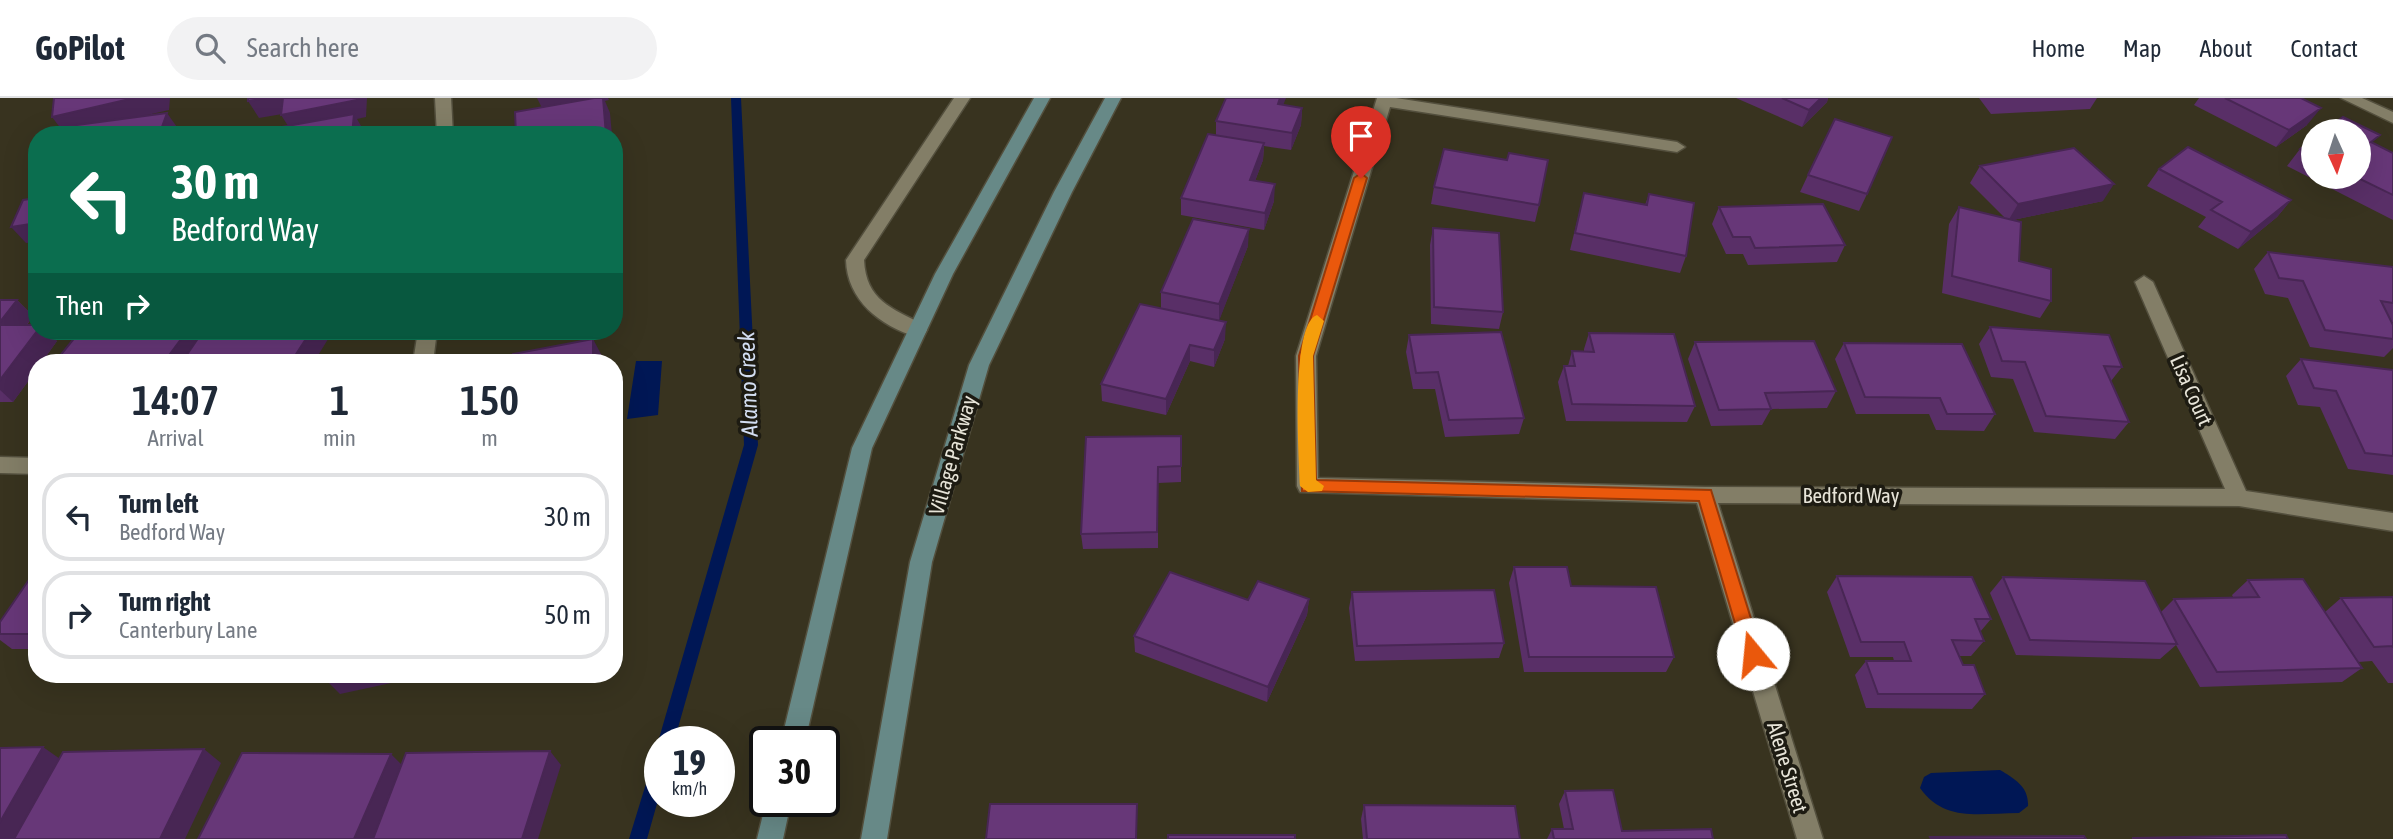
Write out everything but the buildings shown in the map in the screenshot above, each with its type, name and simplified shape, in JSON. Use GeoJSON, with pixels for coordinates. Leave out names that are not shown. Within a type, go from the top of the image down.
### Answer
{"type":"FeatureCollection","features":[{"type":"Feature","properties":{"kind":"street"},"geometry":{"type":"LineString","coordinates":[[443,98],[445,126]]}},
{"type":"Feature","properties":{"kind":"street"},"geometry":{"type":"LineString","coordinates":[[917,330],[875,306],[861,293],[854,277],[855,260],[962,98]]}},
{"type":"Feature","properties":{"kind":"street"},"geometry":{"type":"LineString","coordinates":[[797,726],[862,448],[944,274],[1042,98]]}},
{"type":"Feature","properties":{"kind":"street","name":"Village Parkway"},"geometry":{"type":"LineString","coordinates":[[874,839],[921,562],[979,365],[1063,192],[1113,98]]}},
{"type":"Feature","properties":{"kind":"street"},"geometry":{"type":"LineString","coordinates":[[2349,98],[2393,118]]}},
{"type":"Feature","properties":{"kind":"street"},"geometry":{"type":"LineString","coordinates":[[1385,100],[1677,147]]}},
{"type":"Feature","properties":{"kind":"street","name":"Bedford Way"},"geometry":{"type":"LineString","coordinates":[[1385,100],[1306,356],[1308,486],[1705,495],[2239,498],[2393,522]]}},
{"type":"Feature","properties":{"kind":"street","name":"Lisa Court"},"geometry":{"type":"LineString","coordinates":[[2144,282],[2239,498]]}},
{"type":"Feature","properties":{"kind":"street"},"geometry":{"type":"LineString","coordinates":[[0,465],[28,466]]}},
{"type":"Feature","properties":{"kind":"street","name":"Alene Street"},"geometry":{"type":"LineString","coordinates":[[1705,495],[1810,839]]}},
{"type":"Feature","properties":{"kind":"street"},"geometry":{"type":"LineString","coordinates":[[770,839],[775,817]]}},
{"type":"Feature","properties":{"kind":"shaded area"},"geometry":{"type":"Polygon","coordinates":[[[636,361],[662,361],[658,415],[627,419],[636,361]]]}},
{"type":"Feature","properties":{"kind":"shaded area"},"geometry":{"type":"Polygon","coordinates":[[[2000,770],[2024,789],[2028,806],[2019,813],[1964,814],[1952,811],[1941,807],[1920,788],[1924,777],[1931,773],[2000,770]]]}},
{"type":"Feature","properties":{"kind":"waterway","name":"Alamo Creek"},"geometry":{"type":"LineString","coordinates":[[671,726],[751,445],[736,98]]}},
{"type":"Feature","properties":{"kind":"waterway","name":"Alamo Creek"},"geometry":{"type":"LineString","coordinates":[[638,839],[644,817]]}},
{"type":"Feature","properties":{"kind":"slow traffic"},"geometry":{"type":"LineString","coordinates":[[1316,486],[1308,486],[1306,356],[1317,321]]}},
{"type":"Feature","properties":{"kind":"route"},"geometry":{"type":"LineString","coordinates":[[1361,178],[1306,356],[1308,486],[1705,495],[1753,654]]}}]}
